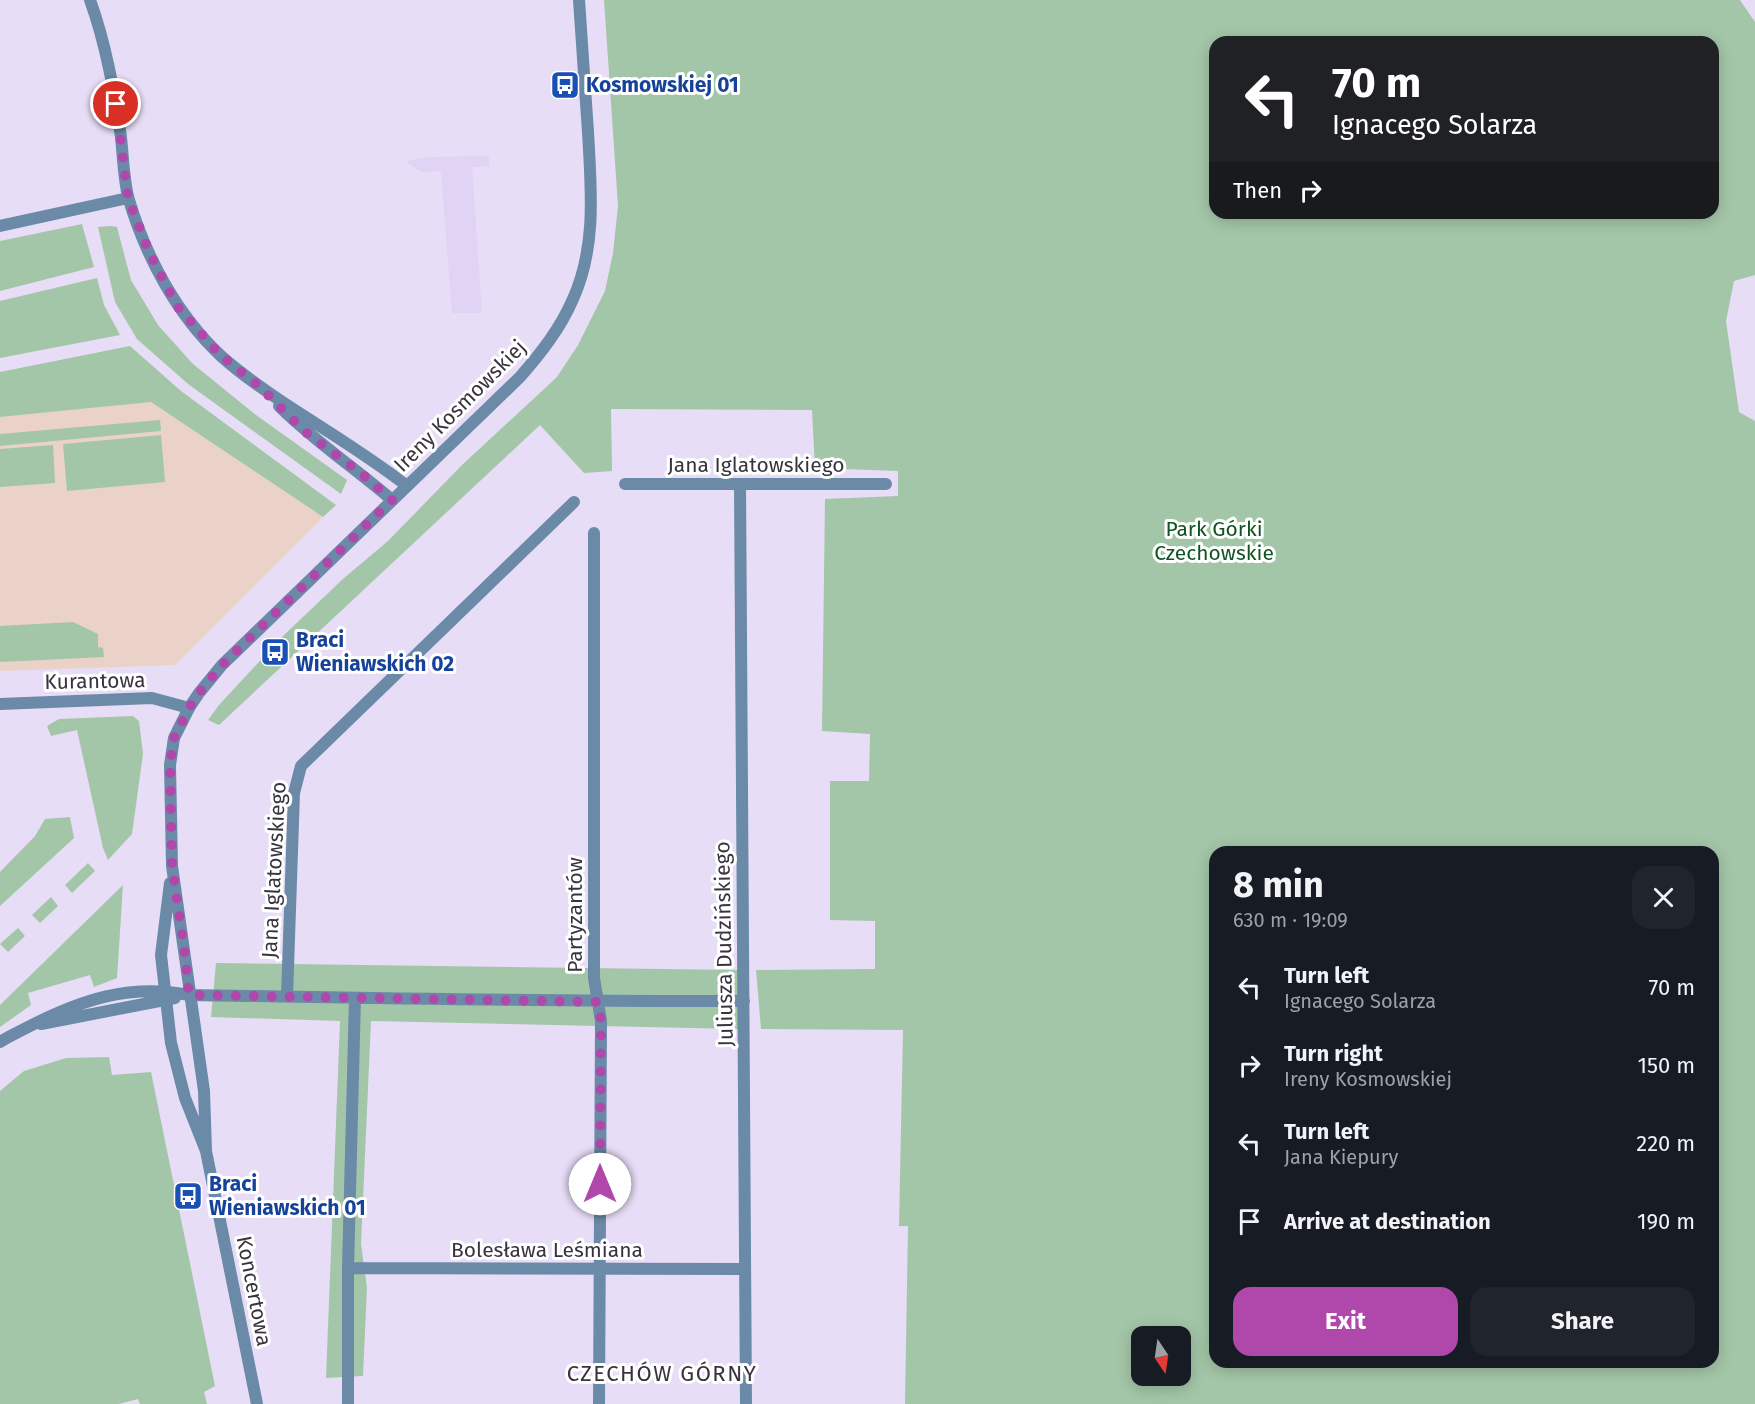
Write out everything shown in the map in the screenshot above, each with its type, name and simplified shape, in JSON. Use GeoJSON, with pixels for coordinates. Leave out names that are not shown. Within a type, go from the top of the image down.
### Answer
{"type":"FeatureCollection","features":[{"type":"Feature","properties":{"kind":"street"},"geometry":{"type":"LineString","coordinates":[[90,0],[101,35],[116,104],[128,198],[149,252],[177,306],[220,355],[259,386],[373,460],[407,486]]}},
{"type":"Feature","properties":{"kind":"street","name":"Ireny Kosmowskiej"},"geometry":{"type":"LineString","coordinates":[[189,995],[172,866],[170,765],[174,738],[189,708],[222,665],[533,362],[554,335],[579,284],[590,231],[591,191],[579,0]]}},
{"type":"Feature","properties":{"kind":"street"},"geometry":{"type":"LineString","coordinates":[[0,226],[128,198]]}},
{"type":"Feature","properties":{"kind":"street"},"geometry":{"type":"LineString","coordinates":[[259,386],[304,431],[362,474],[392,500]]}},
{"type":"Feature","properties":{"kind":"street","name":"Jana Iglatowskiego"},"geometry":{"type":"LineString","coordinates":[[625,484],[886,484]]}},
{"type":"Feature","properties":{"kind":"street","name":"Juliusza Dudzińskiego"},"geometry":{"type":"LineString","coordinates":[[740,484],[746,1404]]}},
{"type":"Feature","properties":{"kind":"street","name":"Jana Iglatowskiego"},"geometry":{"type":"LineString","coordinates":[[287,996],[294,793],[301,766],[574,502]]}},
{"type":"Feature","properties":{"kind":"street","name":"Partyzantów"},"geometry":{"type":"LineString","coordinates":[[594,533],[594,978],[601,1021],[599,1404]]}},
{"type":"Feature","properties":{"kind":"street","name":"Kurantowa"},"geometry":{"type":"LineString","coordinates":[[0,704],[152,698],[189,708]]}},
{"type":"Feature","properties":{"kind":"street","name":"Ireny Kosmowskiej"},"geometry":{"type":"LineString","coordinates":[[165,995],[161,955],[172,866]]}},
{"type":"Feature","properties":{"kind":"street"},"geometry":{"type":"LineString","coordinates":[[0,1042],[28,1027],[165,995],[598,1002],[744,1001]]}},
{"type":"Feature","properties":{"kind":"street","name":"Koncertowa"},"geometry":{"type":"LineString","coordinates":[[165,995],[171,1043],[182,1087],[206,1151],[257,1404]]}},
{"type":"Feature","properties":{"kind":"street","name":"Koncertowa"},"geometry":{"type":"LineString","coordinates":[[189,995],[204,1091],[206,1151]]}},
{"type":"Feature","properties":{"kind":"street"},"geometry":{"type":"LineString","coordinates":[[348,1404],[348,1268],[355,998]]}},
{"type":"Feature","properties":{"kind":"street","name":"Bolesława Leśmiana"},"geometry":{"type":"LineString","coordinates":[[348,1268],[745,1269]]}},
{"type":"Feature","properties":{"kind":"shaded area"},"geometry":{"type":"Polygon","coordinates":[[[489,156],[489,166],[472,167],[482,313],[452,313],[441,171],[421,172],[406,161],[430,157],[489,156]]]}},
{"type":"Feature","properties":{"kind":"shaded area"},"geometry":{"type":"Polygon","coordinates":[[[151,402],[323,517],[175,665],[0,671],[0,417],[151,402]]]}},
{"type":"Feature","properties":{"kind":"green space","name":"Park Górki Czechowskie"},"geometry":{"type":"Polygon","coordinates":[[[604,0],[1740,0],[1755,22],[1755,275],[1734,281],[1726,321],[1739,412],[1755,421],[1755,1404],[905,1404],[908,1226],[899,1226],[903,1030],[761,1029],[756,970],[875,969],[875,921],[830,920],[830,781],[869,781],[870,734],[822,731],[825,499],[898,496],[898,471],[815,468],[812,410],[611,409],[612,471],[584,473],[540,425],[219,725],[208,720],[283,636],[344,578],[388,541],[462,465],[557,377],[578,345],[605,291],[613,253],[618,206],[604,0]]]}},
{"type":"Feature","properties":{"kind":"green space"},"geometry":{"type":"Polygon","coordinates":[[[82,224],[94,267],[0,291],[0,241],[82,224]]]}},
{"type":"Feature","properties":{"kind":"green space"},"geometry":{"type":"Polygon","coordinates":[[[98,227],[117,227],[131,280],[158,325],[193,364],[256,415],[347,480],[341,494],[188,384],[137,339],[115,302],[98,227]]]}},
{"type":"Feature","properties":{"kind":"green space"},"geometry":{"type":"Polygon","coordinates":[[[97,278],[104,305],[120,335],[0,358],[0,301],[97,278]]]}},
{"type":"Feature","properties":{"kind":"green space"},"geometry":{"type":"Polygon","coordinates":[[[130,346],[181,391],[336,505],[323,517],[151,402],[0,417],[0,372],[130,346]]]}},
{"type":"Feature","properties":{"kind":"green space"},"geometry":{"type":"Polygon","coordinates":[[[160,420],[161,431],[0,446],[0,434],[160,420]]]}},
{"type":"Feature","properties":{"kind":"green space"},"geometry":{"type":"Polygon","coordinates":[[[161,435],[165,482],[67,491],[63,444],[161,435]]]}},
{"type":"Feature","properties":{"kind":"green space"},"geometry":{"type":"Polygon","coordinates":[[[53,445],[55,483],[0,487],[0,449],[53,445]]]}},
{"type":"Feature","properties":{"kind":"green space"},"geometry":{"type":"Polygon","coordinates":[[[73,622],[98,634],[98,647],[103,648],[104,657],[0,662],[0,626],[73,622]]]}},
{"type":"Feature","properties":{"kind":"green space"},"geometry":{"type":"Polygon","coordinates":[[[133,716],[139,721],[143,754],[132,834],[108,860],[103,848],[77,730],[51,736],[47,726],[59,719],[133,716]]]}},
{"type":"Feature","properties":{"kind":"green space"},"geometry":{"type":"Polygon","coordinates":[[[70,817],[74,838],[0,906],[0,872],[35,836],[45,819],[70,817]]]}},
{"type":"Feature","properties":{"kind":"green space"},"geometry":{"type":"Polygon","coordinates":[[[88,863],[95,871],[72,893],[65,885],[88,863]]]}},
{"type":"Feature","properties":{"kind":"green space"},"geometry":{"type":"Polygon","coordinates":[[[123,885],[117,978],[94,987],[90,975],[28,993],[31,1005],[0,1027],[0,1005],[123,885]]]}},
{"type":"Feature","properties":{"kind":"green space"},"geometry":{"type":"Polygon","coordinates":[[[51,897],[58,906],[40,923],[32,915],[51,897]]]}},
{"type":"Feature","properties":{"kind":"green space"},"geometry":{"type":"Polygon","coordinates":[[[18,928],[25,936],[8,952],[0,944],[18,928]]]}},
{"type":"Feature","properties":{"kind":"green space"},"geometry":{"type":"Polygon","coordinates":[[[216,963],[739,970],[739,1029],[371,1021],[361,1244],[367,1288],[363,1376],[326,1378],[340,1021],[211,1017],[216,963]]]}},
{"type":"Feature","properties":{"kind":"green space"},"geometry":{"type":"Polygon","coordinates":[[[109,1057],[112,1075],[151,1072],[215,1386],[204,1392],[207,1404],[140,1404],[138,1399],[119,1404],[0,1404],[0,1091],[24,1071],[66,1058],[109,1057]]]}},
{"type":"Feature","properties":{"kind":"place","name":"Kosmowskiej 01"},"geometry":{"type":"Point","coordinates":[565,85]}},
{"type":"Feature","properties":{"kind":"place","name":"Braci Wieniawskich 02"},"geometry":{"type":"Point","coordinates":[275,652]}},
{"type":"Feature","properties":{"kind":"place","name":"Braci Wieniawskich 01"},"geometry":{"type":"Point","coordinates":[188,1196]}},
{"type":"Feature","properties":{"kind":"district","name":"CZECHÓW GÓRNY"},"geometry":{"type":"Point","coordinates":[662,1373]}},
{"type":"Feature","properties":{"kind":"route"},"geometry":{"type":"LineString","coordinates":[[116,104],[128,198],[149,252],[177,306],[220,355],[259,386],[304,431],[362,474],[392,500],[222,665],[189,708],[174,738],[169,793],[171,850],[189,995],[598,1002],[601,1021],[600,1184]]}}]}
